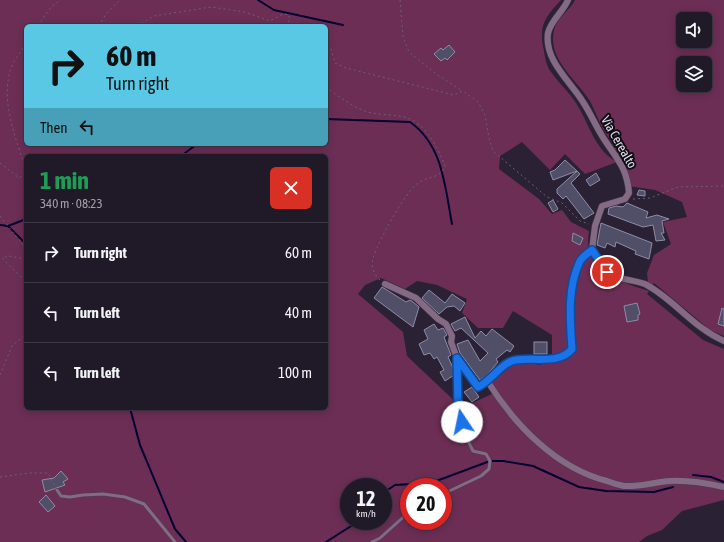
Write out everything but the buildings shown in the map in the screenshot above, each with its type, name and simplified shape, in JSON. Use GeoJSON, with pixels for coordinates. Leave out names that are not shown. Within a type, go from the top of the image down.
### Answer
{"type":"FeatureCollection","features":[{"type":"Feature","properties":{"kind":"street","name":"Via Cerealto"},"geometry":{"type":"LineString","coordinates":[[568,0],[564,9],[550,24],[548,35],[552,60],[583,102],[603,138],[623,165],[628,180],[629,193],[625,199]]}},
{"type":"Feature","properties":{"kind":"street"},"geometry":{"type":"LineString","coordinates":[[625,199],[602,206],[595,226],[592,250],[607,272],[643,283],[654,289],[698,327],[709,335],[724,341]]}},
{"type":"Feature","properties":{"kind":"street"},"geometry":{"type":"LineString","coordinates":[[385,284],[416,298],[438,319],[446,324],[452,336],[450,342],[457,358],[478,387],[488,382],[496,372],[514,360],[557,358],[566,356],[572,349],[569,315],[574,280],[581,259],[592,250]]}},
{"type":"Feature","properties":{"kind":"street"},"geometry":{"type":"LineString","coordinates":[[488,382],[496,395],[540,444],[571,468],[599,479],[624,486],[671,481],[701,481],[724,487]]}},
{"type":"Feature","properties":{"kind":"lane"},"geometry":{"type":"LineString","coordinates":[[452,490],[481,476],[490,469],[490,461],[486,454],[473,451],[465,436],[458,408],[457,358]]}},
{"type":"Feature","properties":{"kind":"lane"},"geometry":{"type":"LineString","coordinates":[[57,490],[61,496],[70,497],[83,494],[103,494],[125,497],[144,504],[175,542]]}},
{"type":"Feature","properties":{"kind":"lane"},"geometry":{"type":"LineString","coordinates":[[372,542],[380,538],[400,520]]}},
{"type":"Feature","properties":{"kind":"path"},"geometry":{"type":"LineString","coordinates":[[39,24],[50,7],[60,0]]}},
{"type":"Feature","properties":{"kind":"path"},"geometry":{"type":"LineString","coordinates":[[100,24],[106,14],[120,0]]}},
{"type":"Feature","properties":{"kind":"path"},"geometry":{"type":"LineString","coordinates":[[400,0],[403,37],[409,52],[435,73],[478,102],[485,116],[493,151],[547,197],[562,203],[580,221],[595,226]]}},
{"type":"Feature","properties":{"kind":"path"},"geometry":{"type":"LineString","coordinates":[[140,24],[154,16],[211,6],[244,12],[270,21],[281,15],[288,14],[290,19],[287,24]]}},
{"type":"Feature","properties":{"kind":"path"},"geometry":{"type":"LineString","coordinates":[[24,47],[11,68],[6,96],[12,127],[24,164]]}},
{"type":"Feature","properties":{"kind":"path"},"geometry":{"type":"LineString","coordinates":[[328,48],[331,49],[335,63],[346,68],[454,95],[463,91]]}},
{"type":"Feature","properties":{"kind":"path"},"geometry":{"type":"LineString","coordinates":[[328,88],[366,111],[401,116],[417,124],[428,135],[439,150],[445,166],[439,175],[418,183],[401,202],[373,258],[373,269],[377,277],[385,284]]}},
{"type":"Feature","properties":{"kind":"path"},"geometry":{"type":"LineString","coordinates":[[0,163],[19,178],[24,175]]}},
{"type":"Feature","properties":{"kind":"path"},"geometry":{"type":"LineString","coordinates":[[625,199],[650,198],[678,187],[724,186]]}},
{"type":"Feature","properties":{"kind":"path"},"geometry":{"type":"LineString","coordinates":[[0,216],[23,245],[24,252]]}},
{"type":"Feature","properties":{"kind":"path"},"geometry":{"type":"LineString","coordinates":[[24,259],[9,256],[2,258],[24,280]]}},
{"type":"Feature","properties":{"kind":"path"},"geometry":{"type":"LineString","coordinates":[[0,376],[12,346],[24,336]]}},
{"type":"Feature","properties":{"kind":"path"},"geometry":{"type":"LineString","coordinates":[[0,477],[29,473],[48,473],[57,490]]}},
{"type":"Feature","properties":{"kind":"shaded area"},"geometry":{"type":"Polygon","coordinates":[[[0,0],[561,0],[544,22],[542,42],[547,65],[576,103],[594,138],[604,152],[617,162],[585,174],[565,154],[550,170],[522,142],[500,156],[499,169],[539,199],[552,214],[562,210],[571,222],[589,231],[588,245],[591,256],[596,265],[604,272],[625,283],[649,291],[647,294],[703,340],[724,349],[724,500],[682,511],[662,530],[647,536],[639,542],[0,542],[0,0]],[[381,278],[365,285],[358,294],[403,332],[407,356],[462,408],[494,393],[486,383],[512,357],[539,365],[552,361],[552,335],[513,311],[503,328],[478,328],[462,313],[467,299],[437,285],[417,281],[405,289],[381,278]]]}},
{"type":"Feature","properties":{"kind":"shaded area"},"geometry":{"type":"Polygon","coordinates":[[[575,0],[724,0],[724,336],[710,330],[654,283],[649,291],[647,273],[654,255],[671,244],[663,222],[687,217],[682,202],[655,190],[629,186],[617,162],[615,148],[603,129],[590,101],[559,60],[553,41],[554,30],[558,22],[575,0]]]}},
{"type":"Feature","properties":{"kind":"waterway"},"geometry":{"type":"LineString","coordinates":[[258,0],[274,10],[343,25]]}},
{"type":"Feature","properties":{"kind":"waterway"},"geometry":{"type":"LineString","coordinates":[[328,119],[410,122],[421,131],[430,142],[441,168],[452,224]]}},
{"type":"Feature","properties":{"kind":"waterway"},"geometry":{"type":"LineString","coordinates":[[184,154],[194,146]]}},
{"type":"Feature","properties":{"kind":"waterway"},"geometry":{"type":"LineString","coordinates":[[0,225],[8,226],[24,220]]}},
{"type":"Feature","properties":{"kind":"waterway"},"geometry":{"type":"LineString","coordinates":[[8,226],[24,242]]}},
{"type":"Feature","properties":{"kind":"waterway"},"geometry":{"type":"LineString","coordinates":[[131,410],[140,445],[175,529],[186,542]]}},
{"type":"Feature","properties":{"kind":"waterway"},"geometry":{"type":"LineString","coordinates":[[392,487],[395,485],[431,483],[490,461],[503,461],[533,466],[579,487],[606,491],[654,492],[673,487]]}},
{"type":"Feature","properties":{"kind":"waterway"},"geometry":{"type":"LineString","coordinates":[[693,475],[711,477],[724,482]]}},
{"type":"Feature","properties":{"kind":"waterway"},"geometry":{"type":"LineString","coordinates":[[326,542],[345,530]]}},
{"type":"Feature","properties":{"kind":"route"},"geometry":{"type":"LineString","coordinates":[[462,422],[458,408],[457,358],[478,387],[488,382],[496,372],[514,360],[557,358],[566,356],[572,349],[569,315],[574,280],[581,259],[592,250],[607,272]]}}]}
